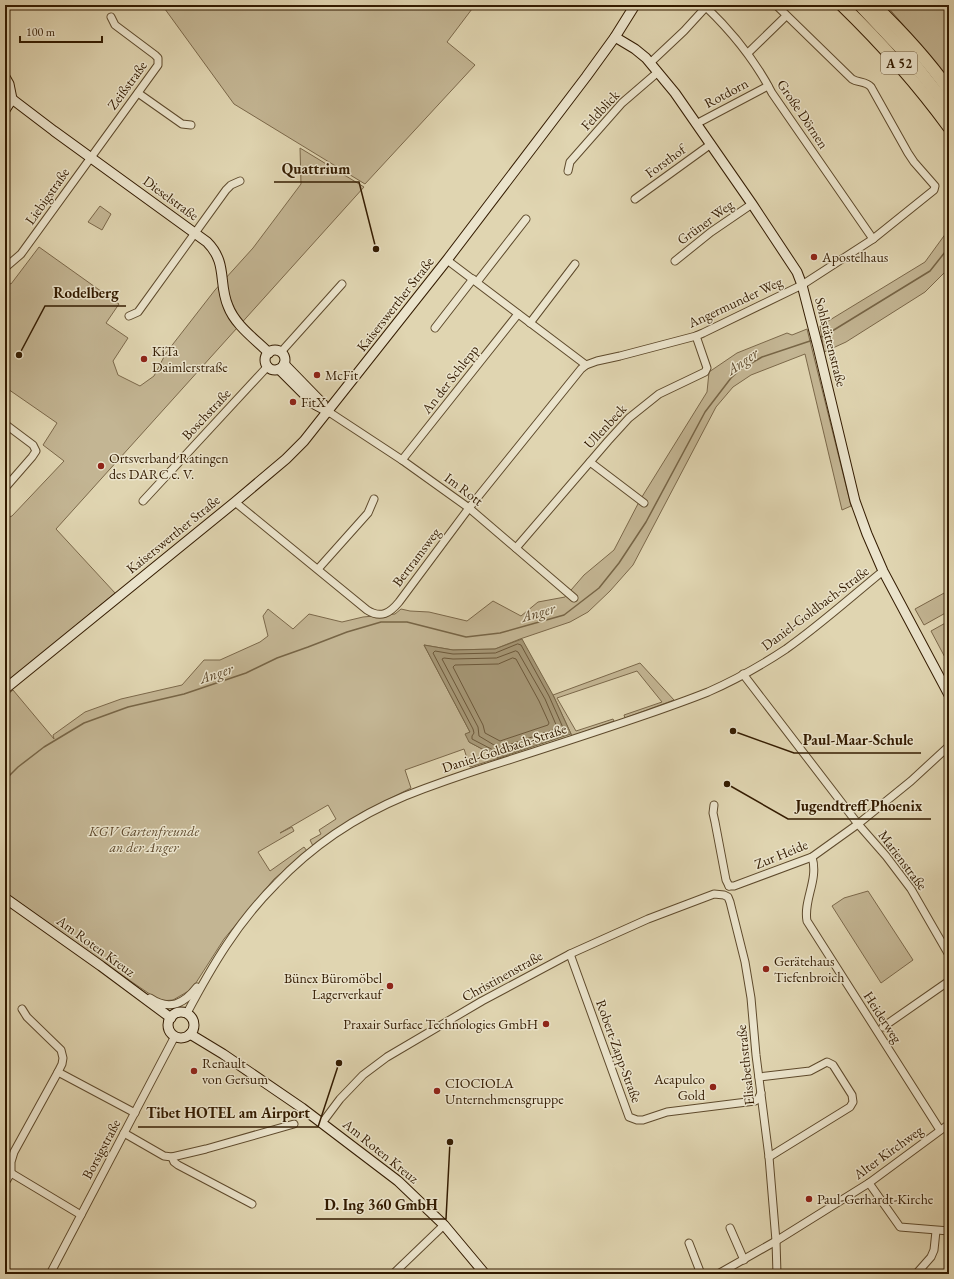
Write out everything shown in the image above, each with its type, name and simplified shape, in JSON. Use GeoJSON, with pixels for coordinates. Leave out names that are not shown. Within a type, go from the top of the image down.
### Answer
{"type":"FeatureCollection","features":[{"type":"Feature","properties":{"kind":"highway","name":"A 52"},"geometry":{"type":"LineString","coordinates":[[842,5],[899,63],[928,98],[949,128]]}},
{"type":"Feature","properties":{"kind":"highway","name":"A 52"},"geometry":{"type":"LineString","coordinates":[[860,5],[907,55],[949,108]]}},
{"type":"Feature","properties":{"kind":"highway"},"geometry":{"type":"LineString","coordinates":[[874,5],[897,26]]}},
{"type":"Feature","properties":{"kind":"highway"},"geometry":{"type":"LineString","coordinates":[[880,5],[932,67],[949,90]]}},
{"type":"Feature","properties":{"kind":"street","name":"Kaiserswerther Straße"},"geometry":{"type":"LineString","coordinates":[[5,689],[235,502],[302,444],[329,412],[447,260],[586,77],[615,37],[635,5]]}},
{"type":"Feature","properties":{"kind":"street"},"geometry":{"type":"LineString","coordinates":[[748,53],[786,16],[776,5]]}},
{"type":"Feature","properties":{"kind":"street"},"geometry":{"type":"LineString","coordinates":[[650,63],[684,31],[705,6]]}},
{"type":"Feature","properties":{"kind":"street","name":"Große Dörnen"},"geometry":{"type":"LineString","coordinates":[[705,6],[748,53],[772,94],[873,239]]}},
{"type":"Feature","properties":{"kind":"street","name":"Angermunder Weg"},"geometry":{"type":"LineString","coordinates":[[586,365],[696,336],[802,285],[873,239],[936,187],[908,153],[871,87],[868,84],[852,79],[786,16]]}},
{"type":"Feature","properties":{"kind":"street","name":"Zeißstraße"},"geometry":{"type":"LineString","coordinates":[[90,157],[156,70],[158,65],[158,58],[115,25],[111,17]]}},
{"type":"Feature","properties":{"kind":"street","name":"Sohlstättenstraße"},"geometry":{"type":"LineString","coordinates":[[615,37],[640,53],[658,72],[752,204],[797,272],[802,285],[818,345],[855,501],[883,571],[949,695]]}},
{"type":"Feature","properties":{"kind":"street","name":"Feldblick"},"geometry":{"type":"LineString","coordinates":[[568,171],[570,162],[615,110],[658,72]]}},
{"type":"Feature","properties":{"kind":"street"},"geometry":{"type":"LineString","coordinates":[[5,77],[9,84],[12,99],[5,110]]}},
{"type":"Feature","properties":{"kind":"street","name":"Rotdorn"},"geometry":{"type":"LineString","coordinates":[[696,124],[768,86]]}},
{"type":"Feature","properties":{"kind":"street"},"geometry":{"type":"LineString","coordinates":[[138,92],[182,124],[191,125]]}},
{"type":"Feature","properties":{"kind":"street","name":"Dieselstraße"},"geometry":{"type":"LineString","coordinates":[[12,99],[196,233],[211,246],[222,268],[227,304],[232,314],[269,353]]}},
{"type":"Feature","properties":{"kind":"street","name":"Forsthof"},"geometry":{"type":"LineString","coordinates":[[634,199],[710,144]]}},
{"type":"Feature","properties":{"kind":"street","name":"Liebigstraße"},"geometry":{"type":"LineString","coordinates":[[7,266],[21,254],[90,157]]}},
{"type":"Feature","properties":{"kind":"street"},"geometry":{"type":"LineString","coordinates":[[130,316],[138,312],[231,184],[240,180]]}},
{"type":"Feature","properties":{"kind":"street","name":"Grüner Weg"},"geometry":{"type":"LineString","coordinates":[[675,261],[711,232],[752,204]]}},
{"type":"Feature","properties":{"kind":"street"},"geometry":{"type":"LineString","coordinates":[[435,328],[526,219]]}},
{"type":"Feature","properties":{"kind":"street"},"geometry":{"type":"LineString","coordinates":[[447,260],[586,365]]}},
{"type":"Feature","properties":{"kind":"street"},"geometry":{"type":"LineString","coordinates":[[530,323],[575,264]]}},
{"type":"Feature","properties":{"kind":"street"},"geometry":{"type":"LineString","coordinates":[[281,352],[342,284]]}},
{"type":"Feature","properties":{"kind":"street","name":"An der Schlepp"},"geometry":{"type":"LineString","coordinates":[[402,460],[518,314]]}},
{"type":"Feature","properties":{"kind":"street","name":"Ullenbeck"},"geometry":{"type":"LineString","coordinates":[[516,548],[619,428],[642,407],[663,392],[704,372],[706,365],[696,336]]}},
{"type":"Feature","properties":{"kind":"street"},"geometry":{"type":"LineString","coordinates":[[275,350],[281,352],[285,358],[282,366],[273,370],[268,366],[266,360],[269,353],[275,350]]}},
{"type":"Feature","properties":{"kind":"street","name":"Bertramsweg"},"geometry":{"type":"LineString","coordinates":[[235,502],[371,612],[380,614],[390,612],[469,508],[581,369],[586,365]]}},
{"type":"Feature","properties":{"kind":"street","name":"Boschstraße"},"geometry":{"type":"LineString","coordinates":[[143,501],[268,366]]}},
{"type":"Feature","properties":{"kind":"street"},"geometry":{"type":"LineString","coordinates":[[282,366],[314,404],[329,412]]}},
{"type":"Feature","properties":{"kind":"street","name":"Im Rott"},"geometry":{"type":"LineString","coordinates":[[329,412],[402,460],[469,508],[574,598]]}},
{"type":"Feature","properties":{"kind":"street"},"geometry":{"type":"LineString","coordinates":[[5,424],[33,445],[36,450],[32,458],[5,488]]}},
{"type":"Feature","properties":{"kind":"street"},"geometry":{"type":"LineString","coordinates":[[590,462],[644,503]]}},
{"type":"Feature","properties":{"kind":"street"},"geometry":{"type":"LineString","coordinates":[[318,569],[368,513],[374,499]]}},
{"type":"Feature","properties":{"kind":"street","name":"Daniel-Goldbach-Straße"},"geometry":{"type":"LineString","coordinates":[[186,1013],[210,969],[244,920],[276,884],[294,867],[326,840],[346,826],[404,796],[674,705],[709,691],[785,650],[812,630],[883,571]]}},
{"type":"Feature","properties":{"kind":"street","name":"Marienstraße"},"geometry":{"type":"LineString","coordinates":[[743,674],[858,824],[886,856],[911,889],[949,955]]}},
{"type":"Feature","properties":{"kind":"street","name":"Zur Heide"},"geometry":{"type":"LineString","coordinates":[[729,886],[734,886],[812,857],[858,824],[911,781],[949,746]]}},
{"type":"Feature","properties":{"kind":"street"},"geometry":{"type":"LineString","coordinates":[[714,805],[713,813],[726,880],[729,886],[722,894]]}},
{"type":"Feature","properties":{"kind":"street","name":"Heiderweg"},"geometry":{"type":"LineString","coordinates":[[812,857],[815,873],[806,917],[807,921],[940,1130]]}},
{"type":"Feature","properties":{"kind":"street","name":"Christinenstraße"},"geometry":{"type":"LineString","coordinates":[[322,1123],[340,1099],[363,1075],[387,1057],[482,1001],[570,954],[648,919],[714,894],[722,894]]}},
{"type":"Feature","properties":{"kind":"street","name":"Elisabethstraße"},"geometry":{"type":"LineString","coordinates":[[722,894],[728,897],[730,902],[745,962],[751,998],[769,1156],[776,1241],[777,1274]]}},
{"type":"Feature","properties":{"kind":"street","name":"Am Roten Kreuz"},"geometry":{"type":"LineString","coordinates":[[5,898],[171,1018]]}},
{"type":"Feature","properties":{"kind":"street","name":"Robert-Zapp-Straße"},"geometry":{"type":"LineString","coordinates":[[570,954],[629,1117],[637,1120],[643,1120],[667,1112],[755,1101],[761,1093]]}},
{"type":"Feature","properties":{"kind":"street"},"geometry":{"type":"LineString","coordinates":[[101,966],[118,975],[156,1002],[167,1006],[186,999],[210,969]]}},
{"type":"Feature","properties":{"kind":"street"},"geometry":{"type":"LineString","coordinates":[[883,1027],[949,981]]}},
{"type":"Feature","properties":{"kind":"street"},"geometry":{"type":"LineString","coordinates":[[5,1183],[11,1173],[11,1162],[14,1152],[58,1072],[63,1058],[61,1050],[27,1017],[22,1009]]}},
{"type":"Feature","properties":{"kind":"street"},"geometry":{"type":"LineString","coordinates":[[178,1013],[186,1013],[194,1021],[192,1031],[183,1038],[175,1036],[172,1034],[169,1026],[171,1018],[178,1013]]}},
{"type":"Feature","properties":{"kind":"street","name":"Am Roten Kreuz"},"geometry":{"type":"LineString","coordinates":[[192,1031],[322,1123],[398,1180],[444,1225],[485,1274]]}},
{"type":"Feature","properties":{"kind":"street","name":"Borsigstraße"},"geometry":{"type":"LineString","coordinates":[[50,1274],[175,1036]]}},
{"type":"Feature","properties":{"kind":"street"},"geometry":{"type":"LineString","coordinates":[[759,1077],[810,1071],[827,1062],[833,1065],[852,1094],[853,1102],[850,1107],[769,1156]]}},
{"type":"Feature","properties":{"kind":"street"},"geometry":{"type":"LineString","coordinates":[[58,1072],[135,1113]]}},
{"type":"Feature","properties":{"kind":"street"},"geometry":{"type":"LineString","coordinates":[[124,1134],[164,1156],[172,1157],[294,1124]]}},
{"type":"Feature","properties":{"kind":"street","name":"Alter Kirchweg"},"geometry":{"type":"LineString","coordinates":[[718,1274],[776,1241],[869,1183],[949,1124]]}},
{"type":"Feature","properties":{"kind":"street"},"geometry":{"type":"LineString","coordinates":[[172,1157],[174,1162],[178,1165],[252,1204]]}},
{"type":"Feature","properties":{"kind":"street"},"geometry":{"type":"LineString","coordinates":[[11,1173],[81,1215]]}},
{"type":"Feature","properties":{"kind":"street"},"geometry":{"type":"LineString","coordinates":[[869,1183],[900,1227],[949,1232]]}},
{"type":"Feature","properties":{"kind":"street"},"geometry":{"type":"LineString","coordinates":[[393,1274],[444,1225]]}},
{"type":"Feature","properties":{"kind":"street"},"geometry":{"type":"LineString","coordinates":[[730,1228],[744,1260]]}},
{"type":"Feature","properties":{"kind":"street"},"geometry":{"type":"LineString","coordinates":[[916,1274],[931,1257],[934,1250],[936,1231]]}},
{"type":"Feature","properties":{"kind":"street"},"geometry":{"type":"LineString","coordinates":[[689,1243],[701,1274]]}},
{"type":"Feature","properties":{"kind":"green space"},"geometry":{"type":"Polygon","coordinates":[[[162,5],[475,5],[447,42],[475,65],[365,184],[234,104],[162,5]]]}},
{"type":"Feature","properties":{"kind":"green space"},"geometry":{"type":"Polygon","coordinates":[[[886,5],[949,5],[949,81],[937,64],[886,5]]]}},
{"type":"Feature","properties":{"kind":"green space"},"geometry":{"type":"Polygon","coordinates":[[[300,148],[364,187],[56,529],[115,593],[5,684],[5,519],[12,516],[64,461],[43,445],[57,423],[5,387],[5,281],[11,284],[39,247],[119,304],[106,323],[128,338],[113,361],[118,375],[140,386],[154,376],[166,353],[215,290],[253,248],[301,184],[300,148]]]}},
{"type":"Feature","properties":{"kind":"green space"},"geometry":{"type":"Polygon","coordinates":[[[100,206],[111,214],[102,230],[88,222],[100,206]]]}},
{"type":"Feature","properties":{"kind":"green space"},"geometry":{"type":"Polygon","coordinates":[[[949,229],[949,268],[925,292],[846,342],[824,352],[820,326],[925,262],[949,229]]]}},
{"type":"Feature","properties":{"kind":"green space","name":"KGV Gartenfreunde an der Anger"},"geometry":{"type":"Polygon","coordinates":[[[807,329],[851,506],[842,510],[805,354],[751,375],[733,387],[716,407],[633,565],[610,591],[588,612],[570,622],[495,649],[453,650],[424,645],[470,732],[469,742],[499,758],[470,767],[464,749],[405,770],[411,788],[361,813],[313,846],[310,840],[321,834],[319,830],[336,819],[328,805],[280,833],[292,827],[294,831],[258,852],[270,871],[304,847],[307,851],[274,879],[224,939],[192,989],[173,1000],[160,1001],[5,892],[5,697],[13,690],[54,739],[53,735],[85,712],[121,699],[182,685],[204,660],[220,660],[260,642],[268,636],[263,616],[268,609],[293,629],[309,614],[342,622],[363,617],[395,614],[401,609],[429,612],[467,621],[493,601],[521,616],[538,602],[565,597],[584,575],[614,550],[640,500],[707,392],[709,372],[737,353],[787,333],[792,335],[807,329]]]}},
{"type":"Feature","properties":{"kind":"green space"},"geometry":{"type":"Polygon","coordinates":[[[946,592],[949,597],[949,611],[924,625],[915,609],[946,592]]]}},
{"type":"Feature","properties":{"kind":"green space"},"geometry":{"type":"Polygon","coordinates":[[[949,621],[949,665],[931,631],[949,621]]]}},
{"type":"Feature","properties":{"kind":"green space"},"geometry":{"type":"Polygon","coordinates":[[[640,663],[674,700],[625,718],[624,715],[662,702],[637,671],[557,698],[576,731],[613,719],[614,721],[572,736],[553,695],[640,663]]]}},
{"type":"Feature","properties":{"kind":"green space"},"geometry":{"type":"Polygon","coordinates":[[[868,891],[913,960],[881,983],[832,906],[844,898],[868,891]]]}},
{"type":"Feature","properties":{"kind":"water"},"geometry":{"type":"Polygon","coordinates":[[[522,639],[553,695],[571,734],[499,758],[469,742],[465,734],[470,732],[424,645],[453,650],[495,649],[522,639]]]}},
{"type":"Feature","properties":{"kind":"waterway","name":"Anger"},"geometry":{"type":"LineString","coordinates":[[818,338],[824,336],[930,271],[949,247]]}},
{"type":"Feature","properties":{"kind":"waterway","name":"Anger"},"geometry":{"type":"LineString","coordinates":[[5,780],[18,767],[44,747],[84,723],[128,707],[184,694],[246,673],[277,658],[347,632],[381,622],[407,622],[466,637],[500,633],[564,615],[599,588],[619,563],[646,522],[705,412],[731,378],[741,369],[762,357],[813,340]]}},
{"type":"Feature","properties":{"kind":"place","name":"Quattrium"},"geometry":{"type":"Point","coordinates":[376,249]}},
{"type":"Feature","properties":{"kind":"place","name":"Apostelhaus"},"geometry":{"type":"Point","coordinates":[814,257]}},
{"type":"Feature","properties":{"kind":"place","name":"Rodelberg"},"geometry":{"type":"Point","coordinates":[19,355]}},
{"type":"Feature","properties":{"kind":"place","name":"KiTa Daimlerstraße"},"geometry":{"type":"Point","coordinates":[144,359]}},
{"type":"Feature","properties":{"kind":"place","name":"McFit"},"geometry":{"type":"Point","coordinates":[317,375]}},
{"type":"Feature","properties":{"kind":"place","name":"FitX"},"geometry":{"type":"Point","coordinates":[293,402]}},
{"type":"Feature","properties":{"kind":"place","name":"Ortsverband Ratingen des DARC e. V."},"geometry":{"type":"Point","coordinates":[101,466]}},
{"type":"Feature","properties":{"kind":"place","name":"Paul-Maar-Schule"},"geometry":{"type":"Point","coordinates":[733,731]}},
{"type":"Feature","properties":{"kind":"place","name":"Jugendtreff Phoenix"},"geometry":{"type":"Point","coordinates":[727,784]}},
{"type":"Feature","properties":{"kind":"place","name":"Gerätehaus Tiefenbroich"},"geometry":{"type":"Point","coordinates":[766,969]}},
{"type":"Feature","properties":{"kind":"place","name":"Bünex Büromöbel Lagerverkauf"},"geometry":{"type":"Point","coordinates":[390,986]}},
{"type":"Feature","properties":{"kind":"place","name":"Praxair Surface Technologies GmbH"},"geometry":{"type":"Point","coordinates":[546,1024]}},
{"type":"Feature","properties":{"kind":"place","name":"Tibet HOTEL am Airport"},"geometry":{"type":"Point","coordinates":[339,1063]}},
{"type":"Feature","properties":{"kind":"place","name":"Renault von Gersum"},"geometry":{"type":"Point","coordinates":[194,1071]}},
{"type":"Feature","properties":{"kind":"place","name":"Acapulco Gold"},"geometry":{"type":"Point","coordinates":[713,1087]}},
{"type":"Feature","properties":{"kind":"place","name":"CIOCIOLA Unternehmensgruppe"},"geometry":{"type":"Point","coordinates":[437,1091]}},
{"type":"Feature","properties":{"kind":"place","name":"D. Ing 360 GmbH"},"geometry":{"type":"Point","coordinates":[450,1142]}},
{"type":"Feature","properties":{"kind":"place","name":"Paul-Gerhardt-Kirche"},"geometry":{"type":"Point","coordinates":[809,1199]}}]}
